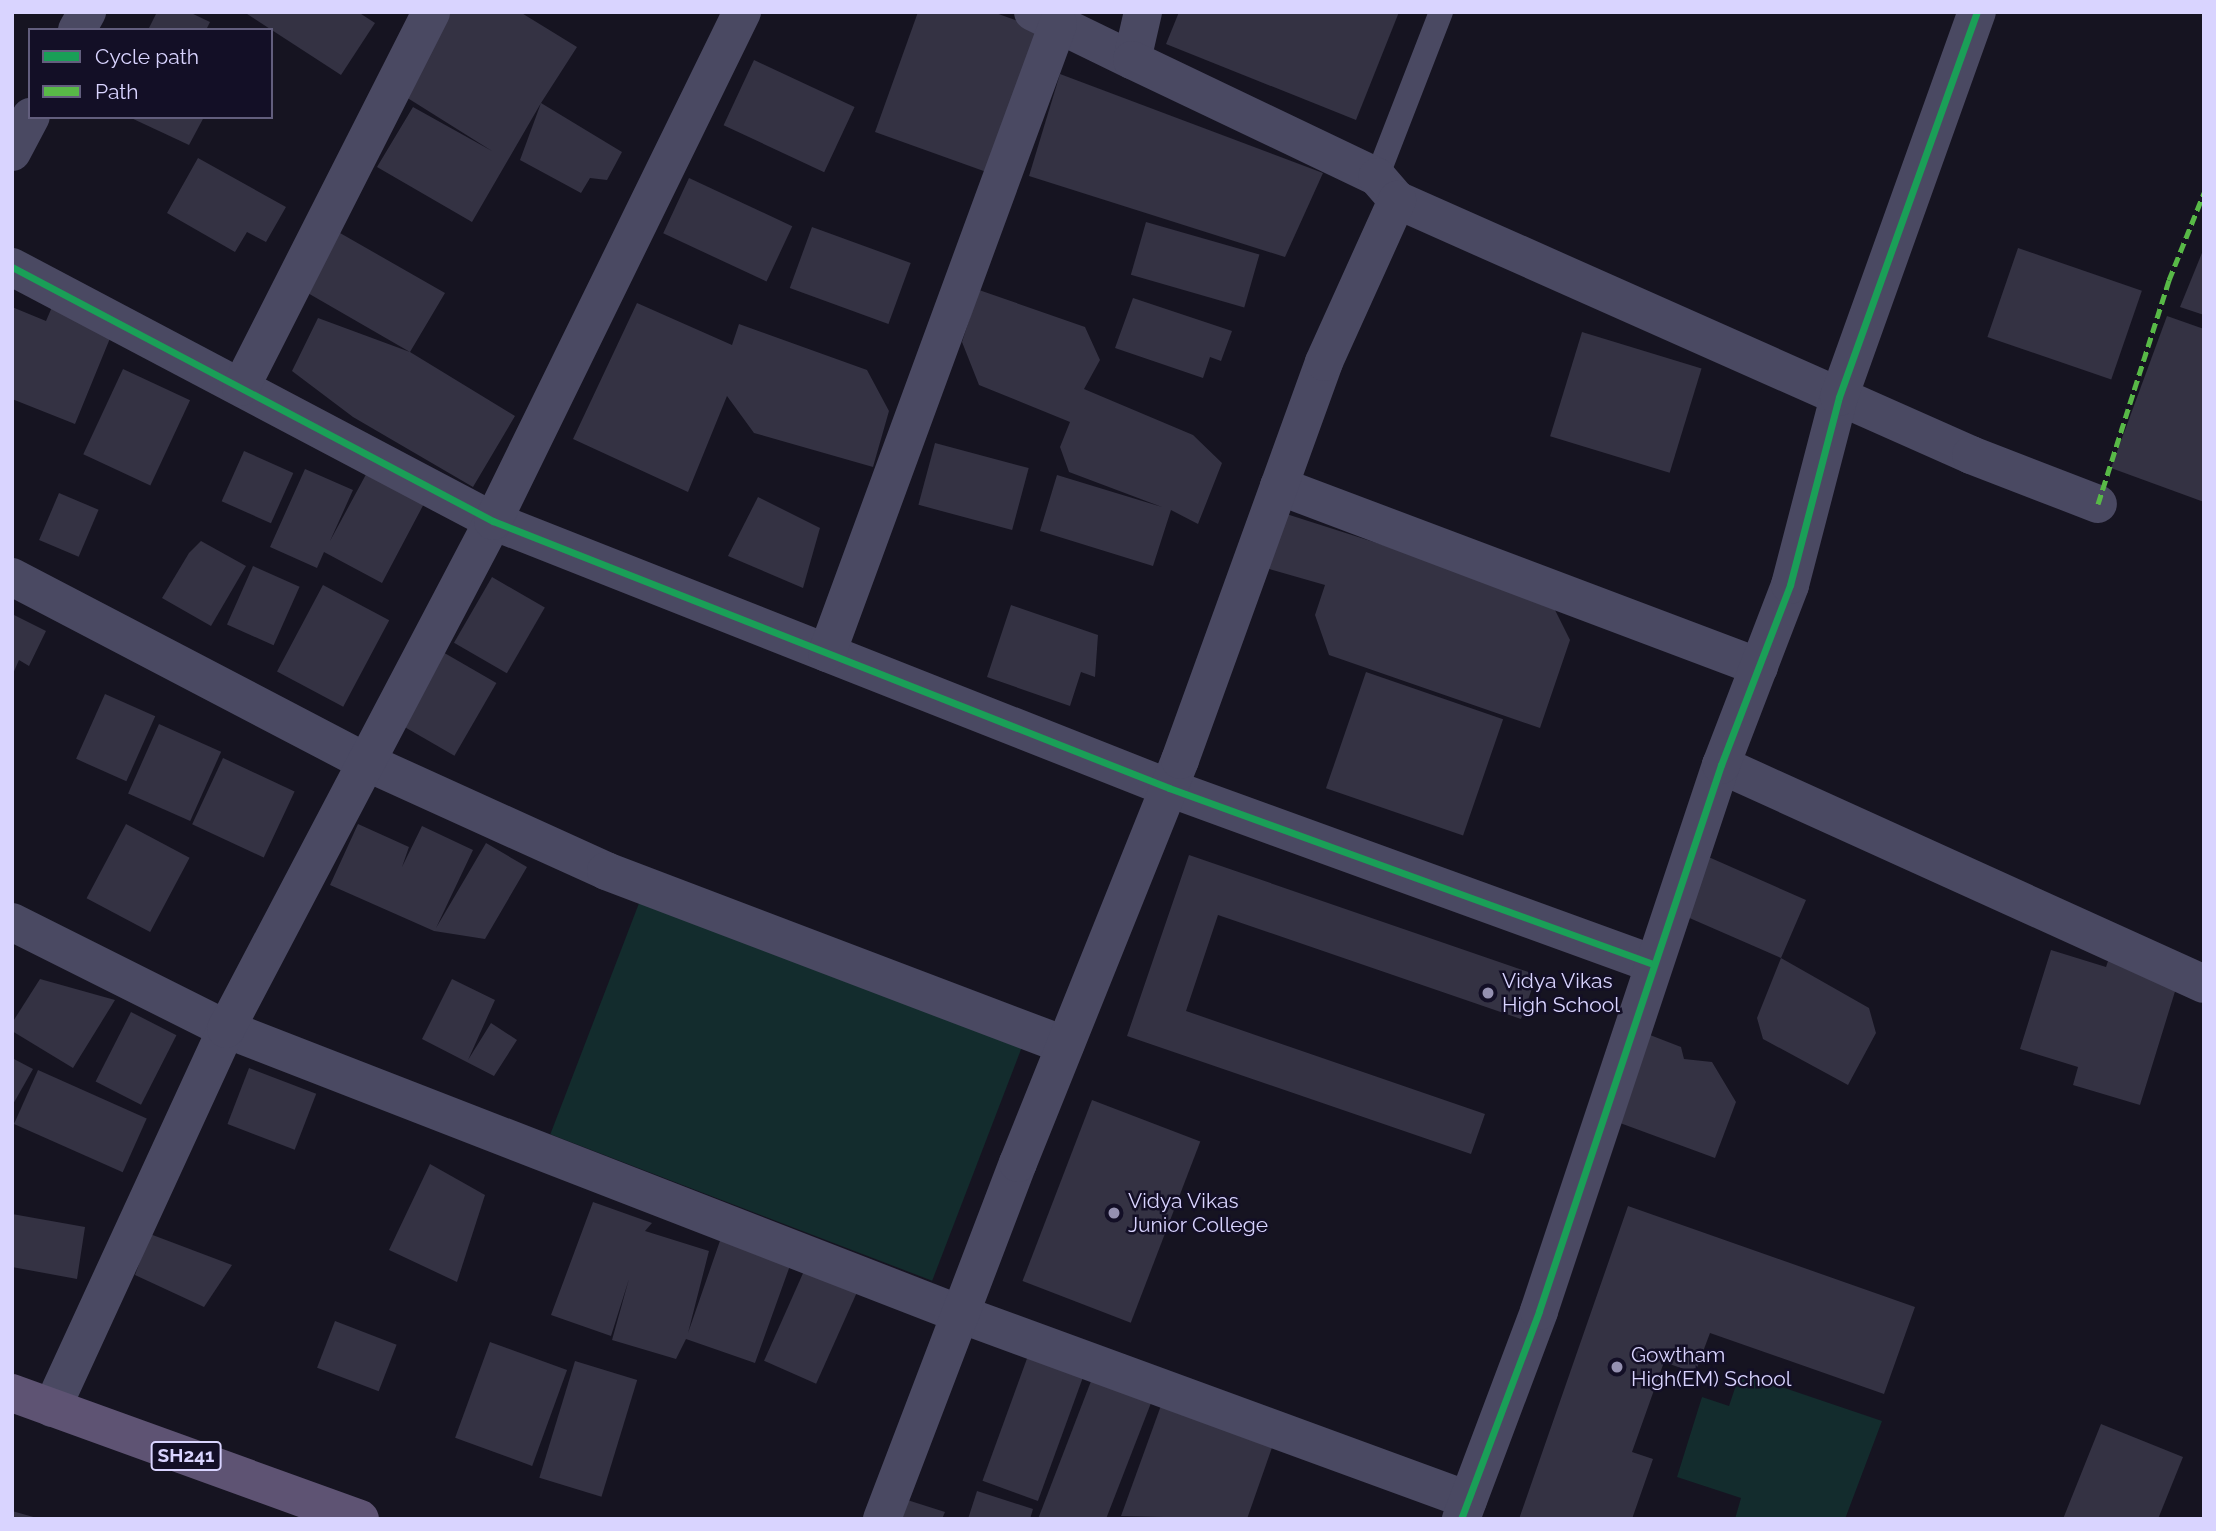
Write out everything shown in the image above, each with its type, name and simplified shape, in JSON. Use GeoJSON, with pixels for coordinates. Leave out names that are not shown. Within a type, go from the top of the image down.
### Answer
{"type":"FeatureCollection","features":[{"type":"Feature","properties":{"kind":"main road","name":"SH241"},"geometry":{"type":"LineString","coordinates":[[12,1393],[360,1519]]}},
{"type":"Feature","properties":{"kind":"street"},"geometry":{"type":"LineString","coordinates":[[78,28],[87,12]]}},
{"type":"Feature","properties":{"kind":"street"},"geometry":{"type":"LineString","coordinates":[[241,387],[431,12]]}},
{"type":"Feature","properties":{"kind":"street"},"geometry":{"type":"LineString","coordinates":[[52,1408],[226,1029],[494,521],[742,12]]}},
{"type":"Feature","properties":{"kind":"street"},"geometry":{"type":"LineString","coordinates":[[1132,60],[1143,12]]}},
{"type":"Feature","properties":{"kind":"street"},"geometry":{"type":"LineString","coordinates":[[12,922],[226,1029],[1465,1509],[1539,1311],[1721,765],[1790,585],[1839,397],[1977,12]]}},
{"type":"Feature","properties":{"kind":"street"},"geometry":{"type":"LineString","coordinates":[[827,653],[1045,18],[1387,189],[1839,397],[2098,504]]}},
{"type":"Feature","properties":{"kind":"street"},"geometry":{"type":"LineString","coordinates":[[12,152],[30,119]]}},
{"type":"Feature","properties":{"kind":"street"},"geometry":{"type":"LineString","coordinates":[[882,1519],[1065,1045],[1169,788],[1387,189]]}},
{"type":"Feature","properties":{"kind":"street"},"geometry":{"type":"LineString","coordinates":[[12,267],[494,521],[1169,788],[1653,964]]}},
{"type":"Feature","properties":{"kind":"street"},"geometry":{"type":"LineString","coordinates":[[1279,486],[1759,667]]}},
{"type":"Feature","properties":{"kind":"street"},"geometry":{"type":"LineString","coordinates":[[12,577],[366,762],[606,871],[1065,1045]]}},
{"type":"Feature","properties":{"kind":"street"},"geometry":{"type":"LineString","coordinates":[[1721,765],[2204,984]]}},
{"type":"Feature","properties":{"kind":"lane"},"geometry":{"type":"LineString","coordinates":[[1387,189],[1441,12]]}},
{"type":"Feature","properties":{"kind":"green space"},"geometry":{"type":"Polygon","coordinates":[[[641,898],[1023,1045],[932,1281],[550,1134],[641,898]]]}},
{"type":"Feature","properties":{"kind":"green space"},"geometry":{"type":"Polygon","coordinates":[[[1740,1373],[1882,1421],[1845,1519],[1735,1519],[1741,1498],[1677,1477],[1702,1397],[1729,1406],[1740,1373]]]}},
{"type":"Feature","properties":{"kind":"building"},"geometry":{"type":"Polygon","coordinates":[[[157,12],[189,12],[210,22],[207,28],[149,28],[157,12]]]}},
{"type":"Feature","properties":{"kind":"building"},"geometry":{"type":"Polygon","coordinates":[[[244,12],[358,12],[375,23],[341,75],[273,31],[273,28],[269,28],[244,12]]]}},
{"type":"Feature","properties":{"kind":"building"},"geometry":{"type":"Polygon","coordinates":[[[447,12],[520,12],[577,47],[472,222],[377,167],[413,107],[492,151],[398,92],[447,12]]]}},
{"type":"Feature","properties":{"kind":"building"},"geometry":{"type":"Polygon","coordinates":[[[918,12],[993,12],[1043,30],[992,174],[875,132],[918,12]]]}},
{"type":"Feature","properties":{"kind":"building"},"geometry":{"type":"Polygon","coordinates":[[[1179,12],[1399,12],[1356,120],[1166,44],[1179,12]]]}},
{"type":"Feature","properties":{"kind":"building"},"geometry":{"type":"Polygon","coordinates":[[[754,60],[855,107],[824,172],[724,125],[754,60]]]}},
{"type":"Feature","properties":{"kind":"building"},"geometry":{"type":"Polygon","coordinates":[[[1060,74],[1323,173],[1285,257],[1029,176],[1060,74]]]}},
{"type":"Feature","properties":{"kind":"building"},"geometry":{"type":"Polygon","coordinates":[[[541,103],[622,152],[607,180],[590,178],[581,193],[520,160],[541,103]]]}},
{"type":"Feature","properties":{"kind":"building"},"geometry":{"type":"Polygon","coordinates":[[[133,119],[203,119],[189,145],[133,119]]]}},
{"type":"Feature","properties":{"kind":"building"},"geometry":{"type":"Polygon","coordinates":[[[198,158],[286,207],[266,242],[247,232],[235,252],[167,213],[198,158]]]}},
{"type":"Feature","properties":{"kind":"building"},"geometry":{"type":"Polygon","coordinates":[[[689,178],[792,226],[767,281],[663,233],[689,178]]]}},
{"type":"Feature","properties":{"kind":"building"},"geometry":{"type":"Polygon","coordinates":[[[1146,222],[1259,255],[1244,307],[1131,275],[1146,222]]]}},
{"type":"Feature","properties":{"kind":"building"},"geometry":{"type":"Polygon","coordinates":[[[812,227],[911,263],[888,324],[790,288],[812,227]]]}},
{"type":"Feature","properties":{"kind":"building"},"geometry":{"type":"Polygon","coordinates":[[[340,233],[445,293],[410,352],[306,292],[340,233]]]}},
{"type":"Feature","properties":{"kind":"building"},"geometry":{"type":"Polygon","coordinates":[[[2018,248],[2142,291],[2111,380],[1987,337],[2018,248]]]}},
{"type":"Feature","properties":{"kind":"building"},"geometry":{"type":"Polygon","coordinates":[[[2204,248],[2204,315],[2180,307],[2204,248]]]}},
{"type":"Feature","properties":{"kind":"building"},"geometry":{"type":"Polygon","coordinates":[[[979,290],[1085,327],[1100,360],[1084,389],[1193,435],[1222,463],[1198,524],[1171,510],[1153,566],[1040,531],[1057,475],[1162,507],[1069,472],[1060,447],[1070,422],[979,385],[962,342],[979,290]]]}},
{"type":"Feature","properties":{"kind":"building"},"geometry":{"type":"Polygon","coordinates":[[[1133,298],[1232,331],[1221,361],[1210,357],[1203,378],[1115,348],[1133,298]]]}},
{"type":"Feature","properties":{"kind":"building"},"geometry":{"type":"Polygon","coordinates":[[[637,303],[732,345],[739,324],[867,370],[889,411],[873,467],[754,433],[727,396],[688,492],[573,439],[637,303]]]}},
{"type":"Feature","properties":{"kind":"building"},"geometry":{"type":"Polygon","coordinates":[[[12,307],[46,321],[52,307],[113,331],[75,424],[12,399],[12,307]]]}},
{"type":"Feature","properties":{"kind":"building"},"geometry":{"type":"Polygon","coordinates":[[[2167,316],[2204,329],[2204,502],[2111,468],[2167,316]]]}},
{"type":"Feature","properties":{"kind":"building"},"geometry":{"type":"Polygon","coordinates":[[[318,318],[410,352],[515,416],[473,487],[353,417],[292,371],[318,318]]]}},
{"type":"Feature","properties":{"kind":"building"},"geometry":{"type":"Polygon","coordinates":[[[1582,332],[1702,369],[1670,473],[1550,436],[1582,332]]]}},
{"type":"Feature","properties":{"kind":"building"},"geometry":{"type":"Polygon","coordinates":[[[123,369],[190,400],[150,485],[83,454],[123,369]]]}},
{"type":"Feature","properties":{"kind":"building"},"geometry":{"type":"Polygon","coordinates":[[[935,443],[1029,468],[1012,530],[918,505],[935,443]]]}},
{"type":"Feature","properties":{"kind":"building"},"geometry":{"type":"Polygon","coordinates":[[[244,451],[293,473],[271,523],[222,501],[244,451]]]}},
{"type":"Feature","properties":{"kind":"building"},"geometry":{"type":"Polygon","coordinates":[[[370,467],[427,498],[382,583],[324,552],[317,568],[270,547],[305,469],[353,490],[330,541],[370,467]]]}},
{"type":"Feature","properties":{"kind":"building"},"geometry":{"type":"Polygon","coordinates":[[[59,493],[99,510],[79,557],[39,540],[59,493]]]}},
{"type":"Feature","properties":{"kind":"building"},"geometry":{"type":"Polygon","coordinates":[[[758,497],[820,528],[803,588],[728,556],[758,497]]]}},
{"type":"Feature","properties":{"kind":"building"},"geometry":{"type":"Polygon","coordinates":[[[1255,504],[1549,598],[1570,640],[1540,728],[1329,655],[1315,615],[1325,585],[1238,560],[1255,504]]]}},
{"type":"Feature","properties":{"kind":"building"},"geometry":{"type":"Polygon","coordinates":[[[201,541],[246,566],[211,626],[162,598],[189,553],[201,541]]]}},
{"type":"Feature","properties":{"kind":"building"},"geometry":{"type":"Polygon","coordinates":[[[253,566],[300,587],[274,645],[227,624],[253,566]]]}},
{"type":"Feature","properties":{"kind":"building"},"geometry":{"type":"Polygon","coordinates":[[[492,577],[545,608],[507,673],[454,643],[492,577]]]}},
{"type":"Feature","properties":{"kind":"building"},"geometry":{"type":"Polygon","coordinates":[[[323,585],[389,620],[343,707],[277,672],[323,585]]]}},
{"type":"Feature","properties":{"kind":"building"},"geometry":{"type":"Polygon","coordinates":[[[1011,605],[1098,635],[1095,677],[1081,672],[1070,706],[987,677],[1011,605]]]}},
{"type":"Feature","properties":{"kind":"building"},"geometry":{"type":"Polygon","coordinates":[[[12,614],[46,631],[29,666],[19,660],[12,676],[12,614]]]}},
{"type":"Feature","properties":{"kind":"building"},"geometry":{"type":"Polygon","coordinates":[[[441,651],[496,683],[454,756],[399,724],[441,651]]]}},
{"type":"Feature","properties":{"kind":"building"},"geometry":{"type":"Polygon","coordinates":[[[1366,672],[1503,719],[1463,836],[1326,788],[1366,672]]]}},
{"type":"Feature","properties":{"kind":"building"},"geometry":{"type":"Polygon","coordinates":[[[105,694],[155,716],[126,781],[76,759],[105,694]]]}},
{"type":"Feature","properties":{"kind":"building"},"geometry":{"type":"Polygon","coordinates":[[[159,724],[221,752],[190,821],[128,793],[159,724]]]}},
{"type":"Feature","properties":{"kind":"building"},"geometry":{"type":"Polygon","coordinates":[[[223,758],[295,791],[264,858],[192,824],[223,758]]]}},
{"type":"Feature","properties":{"kind":"building"},"geometry":{"type":"Polygon","coordinates":[[[126,824],[190,858],[150,932],[87,898],[126,824]]]}},
{"type":"Feature","properties":{"kind":"building"},"geometry":{"type":"Polygon","coordinates":[[[358,824],[409,847],[402,867],[422,826],[473,850],[436,928],[486,843],[527,867],[485,939],[434,931],[330,885],[358,824]]]}},
{"type":"Feature","properties":{"kind":"building","name":"Vidya Vikas High School"},"geometry":{"type":"Polygon","coordinates":[[[1189,855],[1537,975],[1521,1019],[1218,915],[1186,1011],[1485,1114],[1471,1154],[1127,1036],[1189,855]]]}},
{"type":"Feature","properties":{"kind":"building"},"geometry":{"type":"Polygon","coordinates":[[[1704,855],[1806,900],[1781,958],[1678,913],[1704,855]]]}},
{"type":"Feature","properties":{"kind":"building"},"geometry":{"type":"Polygon","coordinates":[[[2051,950],[2106,967],[2109,958],[2177,985],[2140,1105],[2073,1085],[2078,1067],[2020,1049],[2051,950]]]}},
{"type":"Feature","properties":{"kind":"building"},"geometry":{"type":"Polygon","coordinates":[[[1781,958],[1869,1008],[1876,1033],[1848,1085],[1763,1039],[1757,1018],[1781,958]]]}},
{"type":"Feature","properties":{"kind":"building"},"geometry":{"type":"Polygon","coordinates":[[[40,979],[115,1000],[73,1068],[12,1031],[12,1023],[40,979]]]}},
{"type":"Feature","properties":{"kind":"building"},"geometry":{"type":"Polygon","coordinates":[[[452,979],[495,1000],[468,1060],[491,1023],[517,1040],[494,1076],[422,1039],[452,979]]]}},
{"type":"Feature","properties":{"kind":"building"},"geometry":{"type":"Polygon","coordinates":[[[131,1012],[176,1035],[141,1105],[96,1081],[131,1012]]]}},
{"type":"Feature","properties":{"kind":"building"},"geometry":{"type":"Polygon","coordinates":[[[1619,1023],[1681,1047],[1684,1059],[1712,1062],[1736,1102],[1715,1158],[1620,1123],[1619,1023]]]}},
{"type":"Feature","properties":{"kind":"building"},"geometry":{"type":"Polygon","coordinates":[[[12,1058],[33,1069],[12,1106],[12,1058]]]}},
{"type":"Feature","properties":{"kind":"building"},"geometry":{"type":"Polygon","coordinates":[[[249,1068],[316,1094],[295,1150],[227,1124],[249,1068]]]}},
{"type":"Feature","properties":{"kind":"building"},"geometry":{"type":"Polygon","coordinates":[[[38,1070],[147,1118],[123,1172],[14,1124],[38,1070]]]}},
{"type":"Feature","properties":{"kind":"building","name":"Vidya Vikas Junior College"},"geometry":{"type":"Polygon","coordinates":[[[1092,1100],[1200,1142],[1131,1323],[1022,1281],[1092,1100]]]}},
{"type":"Feature","properties":{"kind":"building"},"geometry":{"type":"Polygon","coordinates":[[[430,1164],[485,1195],[457,1282],[389,1250],[430,1164]]]}},
{"type":"Feature","properties":{"kind":"building"},"geometry":{"type":"Polygon","coordinates":[[[593,1202],[652,1223],[645,1231],[709,1251],[688,1333],[722,1235],[792,1260],[755,1363],[686,1339],[676,1359],[612,1340],[629,1279],[611,1336],[551,1315],[593,1202]]]}},
{"type":"Feature","properties":{"kind":"building","name":"Gowtham High(EM) School"},"geometry":{"type":"Polygon","coordinates":[[[1628,1206],[1915,1307],[1884,1394],[1710,1333],[1695,1373],[1664,1362],[1632,1452],[1653,1459],[1632,1519],[1519,1519],[1628,1206]]]}},
{"type":"Feature","properties":{"kind":"building"},"geometry":{"type":"Polygon","coordinates":[[[12,1214],[85,1227],[77,1279],[12,1267],[12,1214]]]}},
{"type":"Feature","properties":{"kind":"building"},"geometry":{"type":"Polygon","coordinates":[[[150,1234],[232,1265],[204,1307],[135,1275],[150,1234]]]}},
{"type":"Feature","properties":{"kind":"building"},"geometry":{"type":"Polygon","coordinates":[[[808,1262],[860,1285],[816,1384],[764,1361],[808,1262]]]}},
{"type":"Feature","properties":{"kind":"building"},"geometry":{"type":"Polygon","coordinates":[[[335,1321],[397,1345],[379,1391],[317,1368],[335,1321]]]}},
{"type":"Feature","properties":{"kind":"building"},"geometry":{"type":"Polygon","coordinates":[[[490,1342],[567,1370],[532,1466],[455,1438],[490,1342]]]}},
{"type":"Feature","properties":{"kind":"building"},"geometry":{"type":"Polygon","coordinates":[[[1029,1353],[1084,1373],[1038,1501],[982,1481],[1029,1353]]]}},
{"type":"Feature","properties":{"kind":"building"},"geometry":{"type":"Polygon","coordinates":[[[575,1361],[637,1380],[601,1497],[539,1478],[575,1361]]]}},
{"type":"Feature","properties":{"kind":"building"},"geometry":{"type":"Polygon","coordinates":[[[1098,1363],[1158,1385],[1106,1519],[1038,1519],[1098,1363]]]}},
{"type":"Feature","properties":{"kind":"building"},"geometry":{"type":"Polygon","coordinates":[[[1163,1400],[1275,1439],[1247,1519],[1121,1516],[1163,1400]]]}},
{"type":"Feature","properties":{"kind":"building"},"geometry":{"type":"Polygon","coordinates":[[[2101,1424],[2183,1457],[2158,1519],[2063,1519],[2101,1424]]]}},
{"type":"Feature","properties":{"kind":"building"},"geometry":{"type":"Polygon","coordinates":[[[977,1491],[1033,1509],[1030,1519],[968,1519],[977,1491]]]}},
{"type":"Feature","properties":{"kind":"building"},"geometry":{"type":"Polygon","coordinates":[[[901,1498],[945,1512],[942,1519],[894,1519],[901,1498]]]}},
{"type":"Feature","properties":{"kind":"building"},"geometry":{"type":"Polygon","coordinates":[[[12,1511],[37,1518],[37,1519],[12,1519],[12,1511]]]}},
{"type":"Feature","properties":{"kind":"marked path"},"geometry":{"type":"LineString","coordinates":[[2098,504],[2169,280],[2204,193]]}},
{"type":"Feature","properties":{"kind":"cycle path"},"geometry":{"type":"LineString","coordinates":[[1461,1519],[1539,1311],[1721,765],[1790,585],[1839,397],[1977,12]]}},
{"type":"Feature","properties":{"kind":"cycle path"},"geometry":{"type":"LineString","coordinates":[[12,267],[493,521],[1169,788],[1653,964]]}},
{"type":"Feature","properties":{"kind":"place","name":"Vidya Vikas High School"},"geometry":{"type":"Point","coordinates":[1488,993]}},
{"type":"Feature","properties":{"kind":"place","name":"Vidya Vikas Junior College"},"geometry":{"type":"Point","coordinates":[1114,1213]}},
{"type":"Feature","properties":{"kind":"place","name":"Gowtham High(EM) School"},"geometry":{"type":"Point","coordinates":[1617,1367]}}]}
